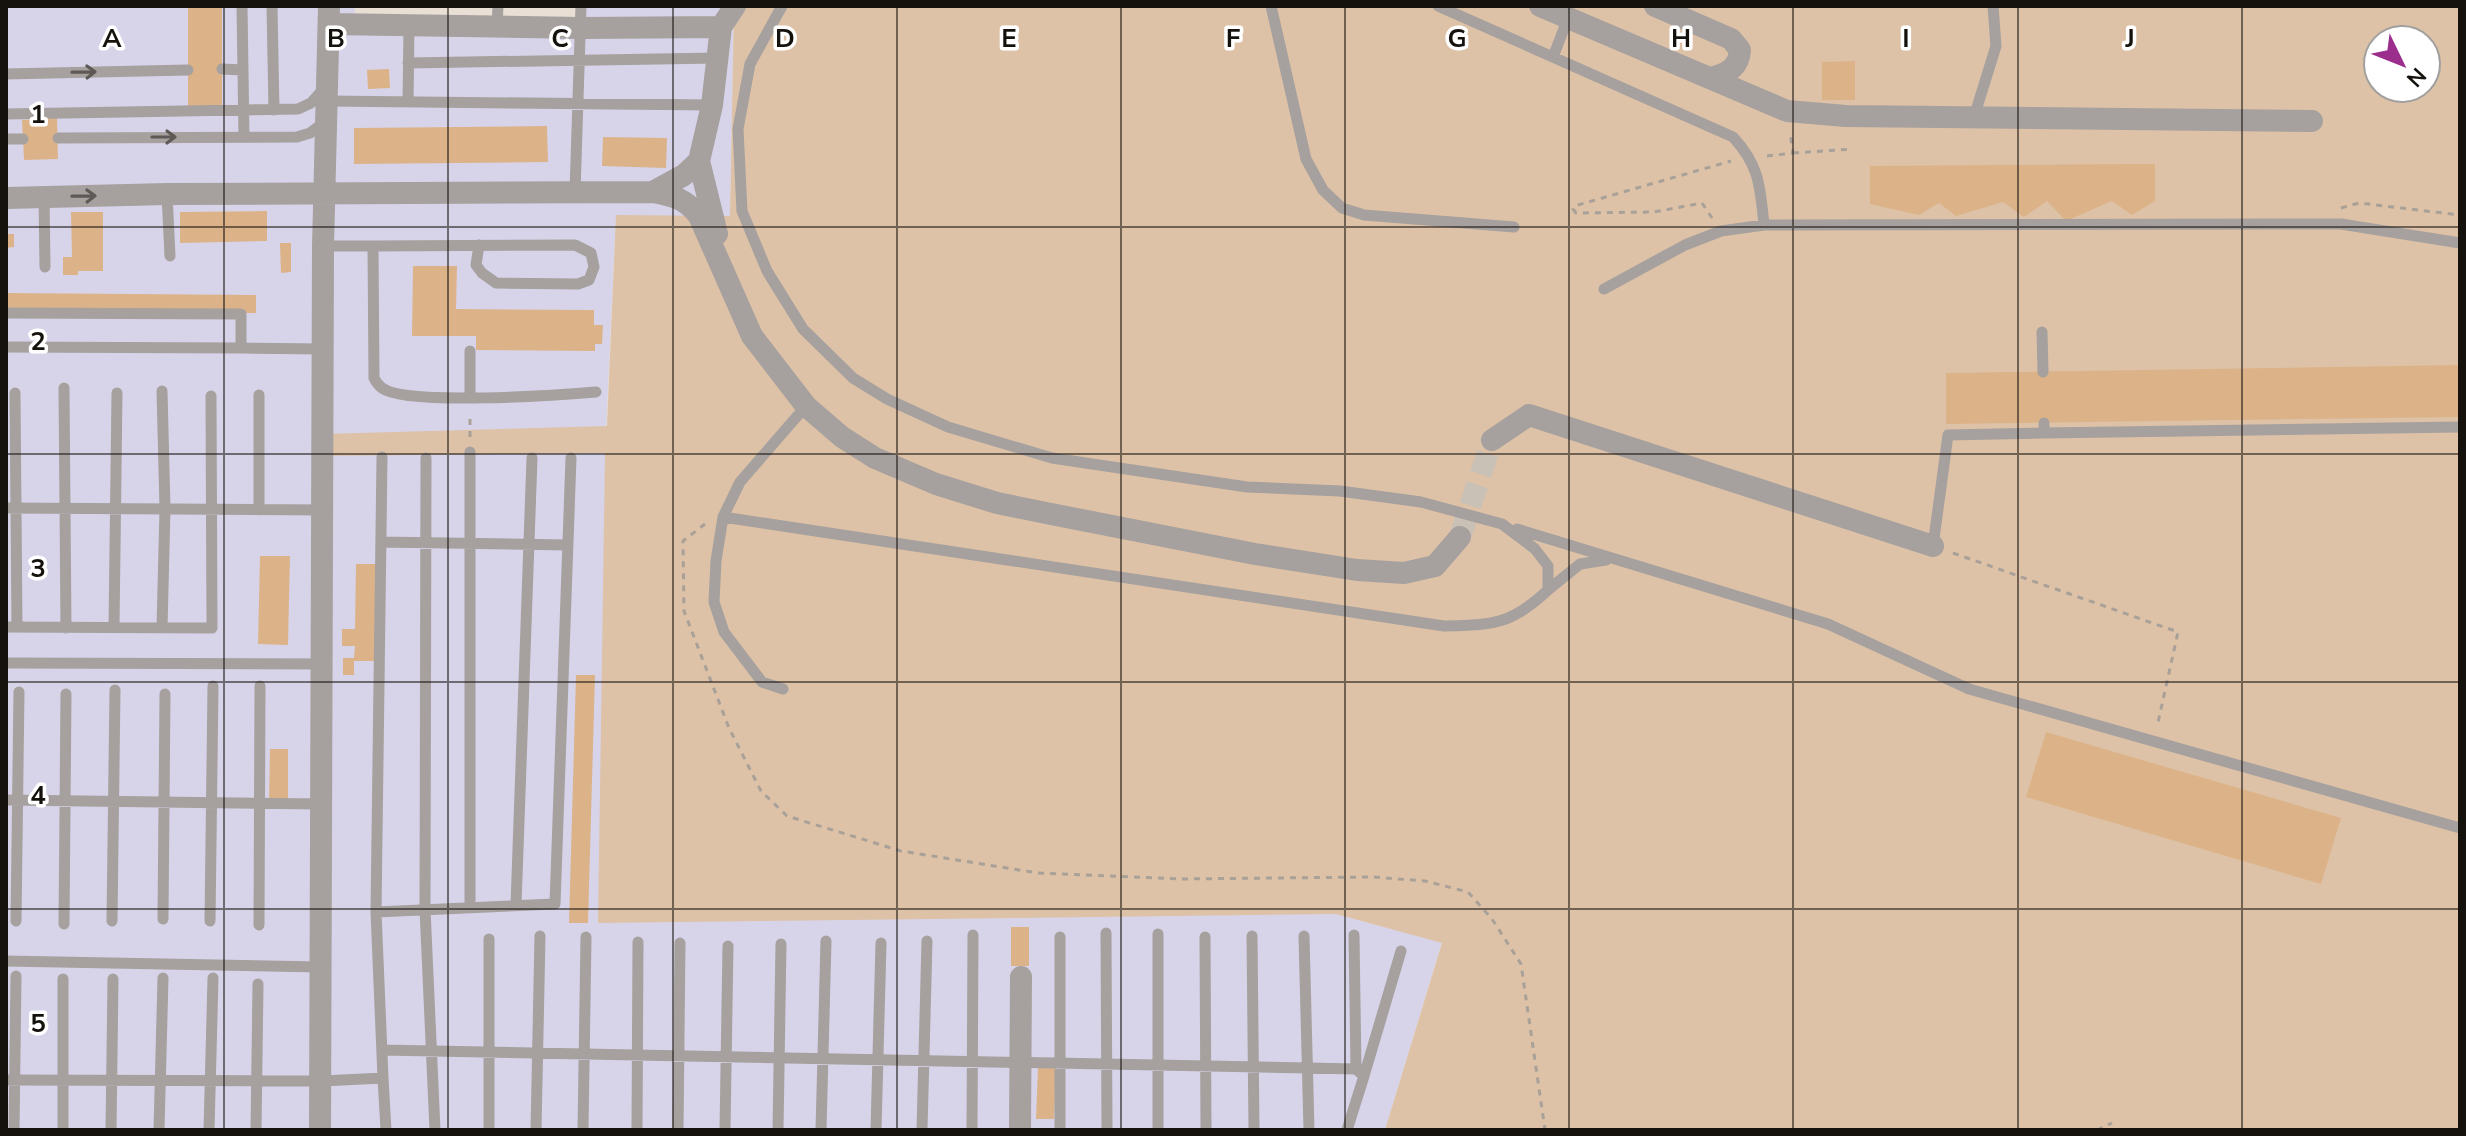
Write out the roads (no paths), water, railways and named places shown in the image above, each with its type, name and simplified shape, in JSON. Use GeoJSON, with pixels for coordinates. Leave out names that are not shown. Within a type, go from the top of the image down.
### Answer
{"type":"FeatureCollection","features":[{"type":"Feature","properties":{"kind":"street"},"geometry":{"type":"LineString","coordinates":[[719,259],[718,237],[699,161],[712,105],[721,27],[735,6]]}},
{"type":"Feature","properties":{"kind":"street"},"geometry":{"type":"LineString","coordinates":[[1540,6],[1787,111],[1846,116],[2312,121]]}},
{"type":"Feature","properties":{"kind":"street"},"geometry":{"type":"LineString","coordinates":[[1655,6],[1731,39],[1740,50],[1739,60],[1731,71],[1709,78]]}},
{"type":"Feature","properties":{"kind":"street"},"geometry":{"type":"LineString","coordinates":[[320,1130],[323,246],[329,15],[409,26],[498,17],[581,17],[721,27]]}},
{"type":"Feature","properties":{"kind":"street"},"geometry":{"type":"LineString","coordinates":[[653,192],[684,175],[699,161]]}},
{"type":"Feature","properties":{"kind":"street"},"geometry":{"type":"LineString","coordinates":[[6,198],[575,192],[653,192],[677,196],[690,203],[699,216],[752,336],[806,406],[842,437],[875,458],[936,484],[997,503],[1255,554],[1357,570],[1404,573],[1435,566],[1460,537]]}},
{"type":"Feature","properties":{"kind":"street"},"geometry":{"type":"LineString","coordinates":[[1492,440],[1529,415],[1933,546]]}},
{"type":"Feature","properties":{"kind":"street"},"geometry":{"type":"LineString","coordinates":[[1020,1130],[1021,977]]}},
{"type":"Feature","properties":{"kind":"lane"},"geometry":{"type":"LineString","coordinates":[[242,6],[244,137]]}},
{"type":"Feature","properties":{"kind":"lane"},"geometry":{"type":"LineString","coordinates":[[272,6],[274,110]]}},
{"type":"Feature","properties":{"kind":"lane"},"geometry":{"type":"LineString","coordinates":[[782,6],[750,64],[738,129],[742,211],[767,271],[803,329],[853,378],[887,399],[948,427],[1052,458],[1247,487],[1340,491],[1421,502],[1502,524],[1828,624],[1969,689],[2460,828]]}},
{"type":"Feature","properties":{"kind":"lane"},"geometry":{"type":"LineString","coordinates":[[1271,6],[1306,159],[1323,190],[1342,208],[1364,215],[1514,227]]}},
{"type":"Feature","properties":{"kind":"lane"},"geometry":{"type":"LineString","coordinates":[[1438,6],[1733,137],[1749,154],[1758,173],[1764,225]]}},
{"type":"Feature","properties":{"kind":"lane"},"geometry":{"type":"LineString","coordinates":[[1974,117],[1996,46],[1993,6]]}},
{"type":"Feature","properties":{"kind":"lane"},"geometry":{"type":"LineString","coordinates":[[575,192],[581,17]]}},
{"type":"Feature","properties":{"kind":"lane"},"geometry":{"type":"LineString","coordinates":[[1553,57],[1568,18]]}},
{"type":"Feature","properties":{"kind":"lane"},"geometry":{"type":"LineString","coordinates":[[408,102],[409,26]]}},
{"type":"Feature","properties":{"kind":"lane"},"geometry":{"type":"LineString","coordinates":[[408,63],[717,58]]}},
{"type":"Feature","properties":{"kind":"lane"},"geometry":{"type":"LineString","coordinates":[[222,69],[243,70]]}},
{"type":"Feature","properties":{"kind":"lane"},"geometry":{"type":"LineString","coordinates":[[6,74],[188,70]]}},
{"type":"Feature","properties":{"kind":"lane"},"geometry":{"type":"LineString","coordinates":[[58,138],[297,137],[310,133],[327,101]]}},
{"type":"Feature","properties":{"kind":"lane"},"geometry":{"type":"LineString","coordinates":[[6,114],[274,110],[298,109],[327,101],[712,105]]}},
{"type":"Feature","properties":{"kind":"lane"},"geometry":{"type":"LineString","coordinates":[[6,139],[23,139]]}},
{"type":"Feature","properties":{"kind":"lane"},"geometry":{"type":"LineString","coordinates":[[167,194],[170,256]]}},
{"type":"Feature","properties":{"kind":"lane"},"geometry":{"type":"LineString","coordinates":[[44,197],[45,267]]}},
{"type":"Feature","properties":{"kind":"lane"},"geometry":{"type":"LineString","coordinates":[[1604,289],[1685,245],[1721,231],[1764,225],[2341,224],[2460,243]]}},
{"type":"Feature","properties":{"kind":"lane"},"geometry":{"type":"LineString","coordinates":[[323,246],[479,245],[575,245],[591,253],[594,267],[589,280],[578,284],[496,283],[476,265],[479,245]]}},
{"type":"Feature","properties":{"kind":"lane"},"geometry":{"type":"LineString","coordinates":[[373,246],[374,378],[382,389],[401,394],[470,397],[596,392]]}},
{"type":"Feature","properties":{"kind":"lane"},"geometry":{"type":"LineString","coordinates":[[6,313],[241,314],[241,348]]}},
{"type":"Feature","properties":{"kind":"lane"},"geometry":{"type":"LineString","coordinates":[[2042,332],[2043,372]]}},
{"type":"Feature","properties":{"kind":"lane"},"geometry":{"type":"LineString","coordinates":[[6,347],[323,349]]}},
{"type":"Feature","properties":{"kind":"lane"},"geometry":{"type":"LineString","coordinates":[[470,351],[470,397]]}},
{"type":"Feature","properties":{"kind":"lane"},"geometry":{"type":"LineString","coordinates":[[64,388],[66,628]]}},
{"type":"Feature","properties":{"kind":"lane"},"geometry":{"type":"LineString","coordinates":[[162,391],[165,509],[162,628]]}},
{"type":"Feature","properties":{"kind":"lane"},"geometry":{"type":"LineString","coordinates":[[15,393],[11,627],[66,628],[212,628],[211,396]]}},
{"type":"Feature","properties":{"kind":"lane"},"geometry":{"type":"LineString","coordinates":[[114,627],[117,393]]}},
{"type":"Feature","properties":{"kind":"lane"},"geometry":{"type":"LineString","coordinates":[[259,395],[259,510]]}},
{"type":"Feature","properties":{"kind":"lane"},"geometry":{"type":"LineString","coordinates":[[783,689],[762,682],[724,632],[714,602],[716,561],[723,517],[740,482],[806,406]]}},
{"type":"Feature","properties":{"kind":"lane"},"geometry":{"type":"LineString","coordinates":[[1933,546],[1948,435],[2044,428],[2460,427]]}},
{"type":"Feature","properties":{"kind":"lane"},"geometry":{"type":"LineString","coordinates":[[470,452],[470,906]]}},
{"type":"Feature","properties":{"kind":"lane"},"geometry":{"type":"LineString","coordinates":[[382,457],[376,912],[386,1130]]}},
{"type":"Feature","properties":{"kind":"lane"},"geometry":{"type":"LineString","coordinates":[[426,458],[425,909],[435,1130]]}},
{"type":"Feature","properties":{"kind":"lane"},"geometry":{"type":"LineString","coordinates":[[516,905],[532,458]]}},
{"type":"Feature","properties":{"kind":"lane"},"geometry":{"type":"LineString","coordinates":[[376,912],[555,904],[571,458]]}},
{"type":"Feature","properties":{"kind":"lane"},"geometry":{"type":"LineString","coordinates":[[11,508],[323,510]]}},
{"type":"Feature","properties":{"kind":"lane"},"geometry":{"type":"LineString","coordinates":[[723,517],[1444,626],[1492,625],[1526,610],[1580,564],[1610,559]]}},
{"type":"Feature","properties":{"kind":"lane"},"geometry":{"type":"LineString","coordinates":[[1502,524],[1525,540],[1548,566],[1548,590]]}},
{"type":"Feature","properties":{"kind":"lane"},"geometry":{"type":"LineString","coordinates":[[381,542],[568,545]]}},
{"type":"Feature","properties":{"kind":"lane"},"geometry":{"type":"LineString","coordinates":[[6,663],[323,664]]}},
{"type":"Feature","properties":{"kind":"lane"},"geometry":{"type":"LineString","coordinates":[[210,921],[213,686]]}},
{"type":"Feature","properties":{"kind":"lane"},"geometry":{"type":"LineString","coordinates":[[259,925],[260,686]]}},
{"type":"Feature","properties":{"kind":"lane"},"geometry":{"type":"LineString","coordinates":[[112,921],[115,690]]}},
{"type":"Feature","properties":{"kind":"lane"},"geometry":{"type":"LineString","coordinates":[[16,921],[12,800],[19,692]]}},
{"type":"Feature","properties":{"kind":"lane"},"geometry":{"type":"LineString","coordinates":[[64,924],[66,694]]}},
{"type":"Feature","properties":{"kind":"lane"},"geometry":{"type":"LineString","coordinates":[[163,919],[165,694]]}},
{"type":"Feature","properties":{"kind":"lane"},"geometry":{"type":"LineString","coordinates":[[12,800],[321,804]]}},
{"type":"Feature","properties":{"kind":"lane"},"geometry":{"type":"LineString","coordinates":[[1106,933],[1107,1130]]}},
{"type":"Feature","properties":{"kind":"lane"},"geometry":{"type":"LineString","coordinates":[[1158,934],[1158,1130]]}},
{"type":"Feature","properties":{"kind":"lane"},"geometry":{"type":"LineString","coordinates":[[972,1130],[973,935]]}},
{"type":"Feature","properties":{"kind":"lane"},"geometry":{"type":"LineString","coordinates":[[1354,935],[1360,1072]]}},
{"type":"Feature","properties":{"kind":"lane"},"geometry":{"type":"LineString","coordinates":[[536,1130],[540,936]]}},
{"type":"Feature","properties":{"kind":"lane"},"geometry":{"type":"LineString","coordinates":[[1252,936],[1254,1130]]}},
{"type":"Feature","properties":{"kind":"lane"},"geometry":{"type":"LineString","coordinates":[[1304,936],[1309,1130]]}},
{"type":"Feature","properties":{"kind":"lane"},"geometry":{"type":"LineString","coordinates":[[583,1130],[586,937]]}},
{"type":"Feature","properties":{"kind":"lane"},"geometry":{"type":"LineString","coordinates":[[1060,937],[1060,1130]]}},
{"type":"Feature","properties":{"kind":"lane"},"geometry":{"type":"LineString","coordinates":[[1205,937],[1206,1130]]}},
{"type":"Feature","properties":{"kind":"lane"},"geometry":{"type":"LineString","coordinates":[[489,939],[489,1130]]}},
{"type":"Feature","properties":{"kind":"lane"},"geometry":{"type":"LineString","coordinates":[[821,1130],[826,941]]}},
{"type":"Feature","properties":{"kind":"lane"},"geometry":{"type":"LineString","coordinates":[[922,1130],[927,941]]}},
{"type":"Feature","properties":{"kind":"lane"},"geometry":{"type":"LineString","coordinates":[[637,1130],[638,942]]}},
{"type":"Feature","properties":{"kind":"lane"},"geometry":{"type":"LineString","coordinates":[[678,1130],[680,943]]}},
{"type":"Feature","properties":{"kind":"lane"},"geometry":{"type":"LineString","coordinates":[[876,1130],[881,943]]}},
{"type":"Feature","properties":{"kind":"lane"},"geometry":{"type":"LineString","coordinates":[[778,1130],[781,944]]}},
{"type":"Feature","properties":{"kind":"lane"},"geometry":{"type":"LineString","coordinates":[[725,1130],[728,946]]}},
{"type":"Feature","properties":{"kind":"lane"},"geometry":{"type":"LineString","coordinates":[[1347,1130],[1360,1072],[1401,951]]}},
{"type":"Feature","properties":{"kind":"lane"},"geometry":{"type":"LineString","coordinates":[[6,961],[322,967]]}},
{"type":"Feature","properties":{"kind":"lane"},"geometry":{"type":"LineString","coordinates":[[14,1130],[10,1080],[16,976]]}},
{"type":"Feature","properties":{"kind":"lane"},"geometry":{"type":"LineString","coordinates":[[159,1130],[163,978]]}},
{"type":"Feature","properties":{"kind":"lane"},"geometry":{"type":"LineString","coordinates":[[209,1130],[213,978]]}},
{"type":"Feature","properties":{"kind":"lane"},"geometry":{"type":"LineString","coordinates":[[63,979],[63,1130]]}},
{"type":"Feature","properties":{"kind":"lane"},"geometry":{"type":"LineString","coordinates":[[111,1130],[113,979]]}},
{"type":"Feature","properties":{"kind":"lane"},"geometry":{"type":"LineString","coordinates":[[256,1130],[258,984]]}},
{"type":"Feature","properties":{"kind":"lane"},"geometry":{"type":"LineString","coordinates":[[382,1050],[1158,1064],[1360,1072]]}},
{"type":"Feature","properties":{"kind":"lane"},"geometry":{"type":"LineString","coordinates":[[10,1080],[322,1081],[383,1078]]}},
{"type":"Feature","properties":{"kind":"tunnel"},"geometry":{"type":"LineString","coordinates":[[1460,537],[1492,440]]}}]}
